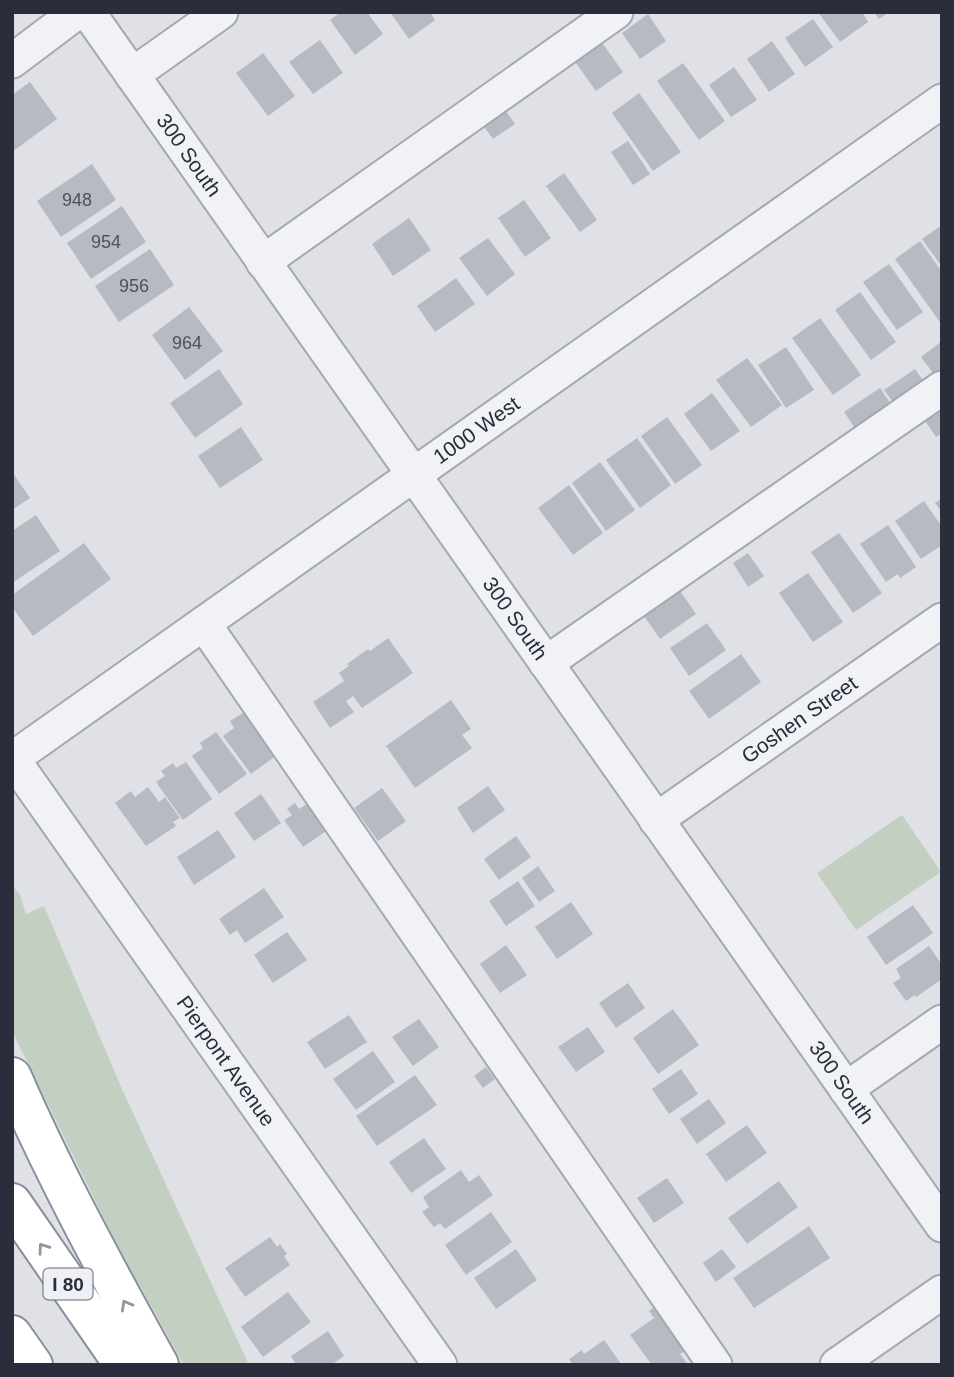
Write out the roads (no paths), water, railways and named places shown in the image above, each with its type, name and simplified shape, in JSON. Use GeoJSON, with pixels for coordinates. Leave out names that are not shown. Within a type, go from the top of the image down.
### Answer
{"type":"FeatureCollection","features":[{"type":"Feature","properties":{"kind":"highway"},"geometry":{"type":"LineString","coordinates":[[12,1077],[111,1278],[159,1365]]}},
{"type":"Feature","properties":{"kind":"highway","name":"I 80"},"geometry":{"type":"LineString","coordinates":[[12,1203],[124,1365]]}},
{"type":"Feature","properties":{"kind":"highway"},"geometry":{"type":"LineString","coordinates":[[12,1335],[33,1365]]}},
{"type":"Feature","properties":{"kind":"street"},"geometry":{"type":"LineString","coordinates":[[12,61],[77,12]]}},
{"type":"Feature","properties":{"kind":"street","name":"300 South"},"geometry":{"type":"LineString","coordinates":[[88,12],[942,1225]]}},
{"type":"Feature","properties":{"kind":"street"},"geometry":{"type":"LineString","coordinates":[[132,75],[221,12]]}},
{"type":"Feature","properties":{"kind":"street"},"geometry":{"type":"LineString","coordinates":[[263,262],[616,12]]}},
{"type":"Feature","properties":{"kind":"street","name":"1000 West"},"geometry":{"type":"LineString","coordinates":[[12,759],[942,101]]}},
{"type":"Feature","properties":{"kind":"street"},"geometry":{"type":"LineString","coordinates":[[546,663],[942,388]]}},
{"type":"Feature","properties":{"kind":"street","name":"Goshen Street"},"geometry":{"type":"LineString","coordinates":[[656,820],[942,620]]}},
{"type":"Feature","properties":{"kind":"street"},"geometry":{"type":"LineString","coordinates":[[204,624],[715,1365]]}},
{"type":"Feature","properties":{"kind":"street","name":"Pierpont Avenue"},"geometry":{"type":"LineString","coordinates":[[12,759],[440,1365]]}},
{"type":"Feature","properties":{"kind":"street"},"geometry":{"type":"LineString","coordinates":[[846,1089],[942,1022]]}},
{"type":"Feature","properties":{"kind":"street"},"geometry":{"type":"LineString","coordinates":[[837,1365],[942,1292]]}}]}
